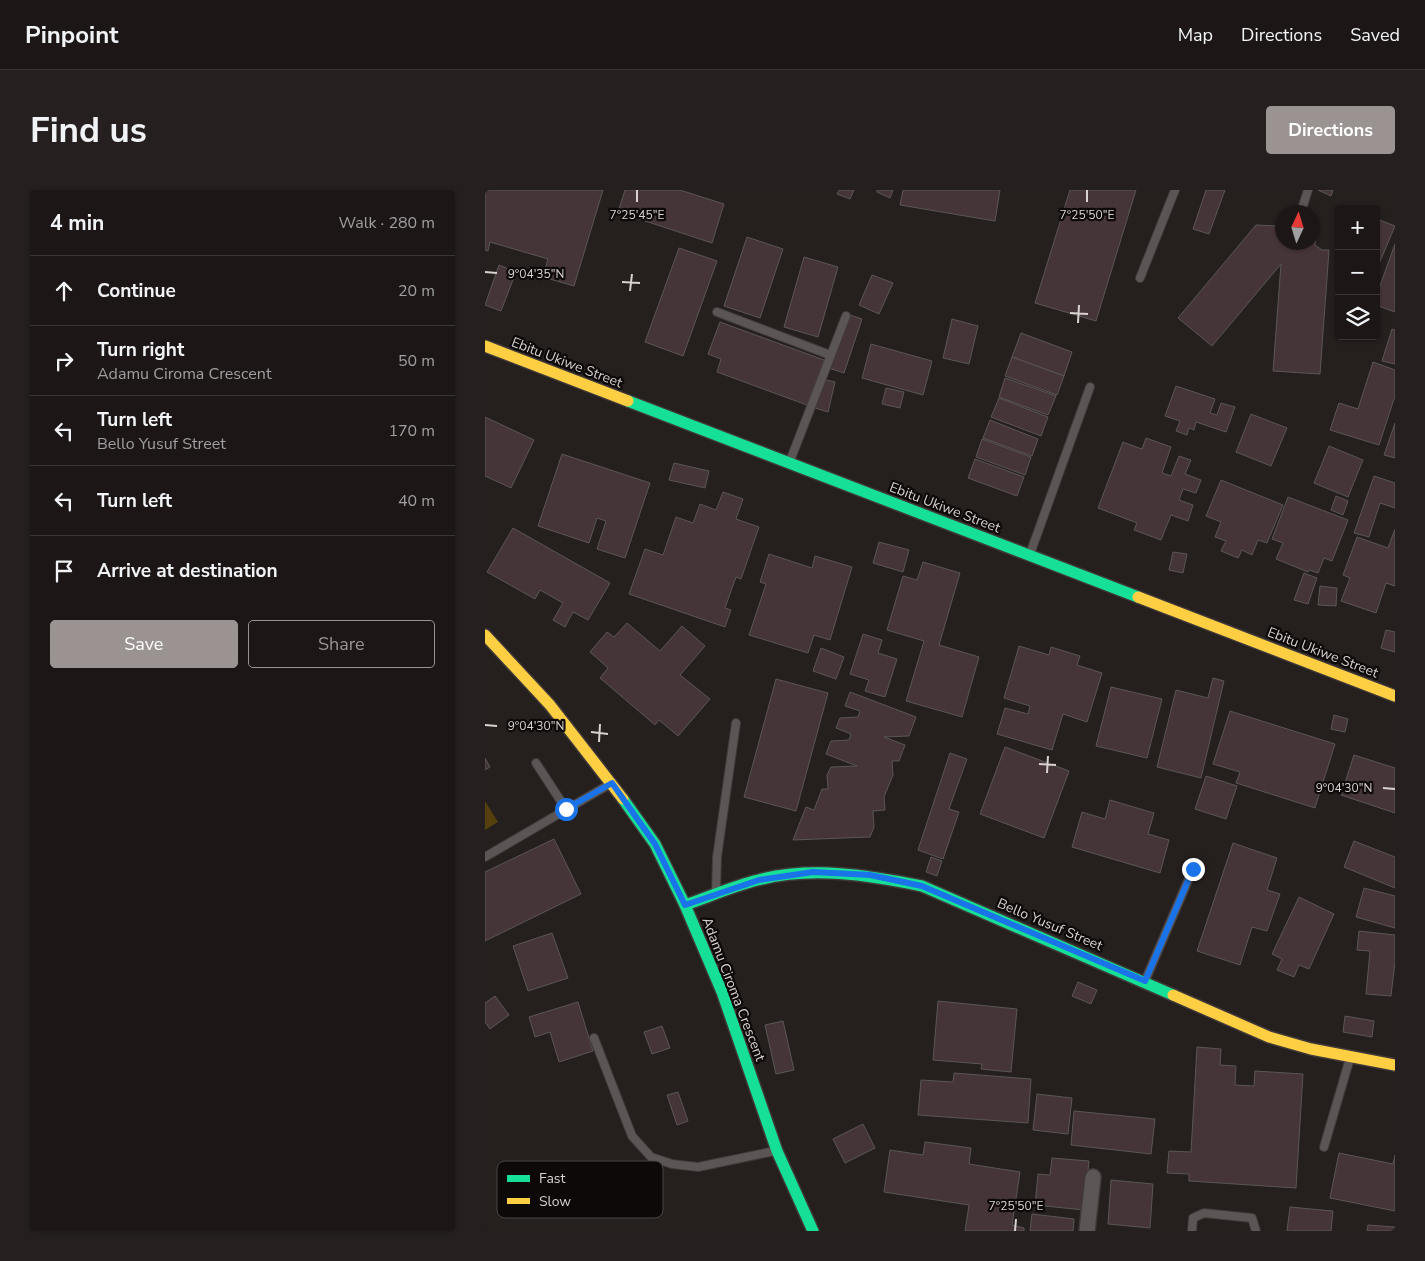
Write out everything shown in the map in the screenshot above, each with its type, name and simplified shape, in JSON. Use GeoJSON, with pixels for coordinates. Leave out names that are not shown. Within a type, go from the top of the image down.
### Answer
{"type":"FeatureCollection","features":[{"type":"Feature","properties":{"kind":"street","name":"Ebitu Ukiwe Street"},"geometry":{"type":"LineString","coordinates":[[485,346],[1395,696]]}},
{"type":"Feature","properties":{"kind":"street","name":"Adamu Ciroma Crescent"},"geometry":{"type":"LineString","coordinates":[[485,635],[550,705],[612,783],[655,844],[685,905],[722,992],[777,1151],[813,1231]]}},
{"type":"Feature","properties":{"kind":"street","name":"Bello Yusuf Street"},"geometry":{"type":"LineString","coordinates":[[685,905],[759,880],[813,872],[870,875],[922,886],[1145,981],[1269,1037],[1311,1049],[1395,1065]]}},
{"type":"Feature","properties":{"kind":"street"},"geometry":{"type":"LineString","coordinates":[[1087,1231],[1093,1177]]}},
{"type":"Feature","properties":{"kind":"lane"},"geometry":{"type":"LineString","coordinates":[[1140,278],[1175,190]]}},
{"type":"Feature","properties":{"kind":"lane"},"geometry":{"type":"LineString","coordinates":[[1303,205],[1308,190]]}},
{"type":"Feature","properties":{"kind":"lane"},"geometry":{"type":"LineString","coordinates":[[717,312],[831,355]]}},
{"type":"Feature","properties":{"kind":"lane"},"geometry":{"type":"LineString","coordinates":[[789,462],[845,316]]}},
{"type":"Feature","properties":{"kind":"lane"},"geometry":{"type":"LineString","coordinates":[[1030,556],[1090,387]]}},
{"type":"Feature","properties":{"kind":"lane"},"geometry":{"type":"LineString","coordinates":[[716,895],[717,857],[736,723]]}},
{"type":"Feature","properties":{"kind":"lane"},"geometry":{"type":"LineString","coordinates":[[536,763],[566,809]]}},
{"type":"Feature","properties":{"kind":"lane"},"geometry":{"type":"LineString","coordinates":[[485,857],[612,783]]}},
{"type":"Feature","properties":{"kind":"lane"},"geometry":{"type":"LineString","coordinates":[[1145,981],[1193,869]]}},
{"type":"Feature","properties":{"kind":"lane"},"geometry":{"type":"LineString","coordinates":[[594,1038],[632,1136],[651,1156],[672,1164],[698,1167],[777,1151]]}},
{"type":"Feature","properties":{"kind":"lane"},"geometry":{"type":"LineString","coordinates":[[1324,1147],[1350,1056]]}},
{"type":"Feature","properties":{"kind":"lane"},"geometry":{"type":"LineString","coordinates":[[1192,1231],[1193,1218],[1204,1213],[1252,1218],[1256,1231]]}},
{"type":"Feature","properties":{"kind":"shaded area"},"geometry":{"type":"Polygon","coordinates":[[[485,801],[498,822],[485,830],[485,801]]]}},
{"type":"Feature","properties":{"kind":"building"},"geometry":{"type":"Polygon","coordinates":[[[485,190],[603,190],[574,286],[543,277],[548,259],[490,242],[488,251],[485,250],[485,190]]]}},
{"type":"Feature","properties":{"kind":"building"},"geometry":{"type":"Polygon","coordinates":[[[625,190],[680,190],[724,204],[712,243],[618,212],[625,190]]]}},
{"type":"Feature","properties":{"kind":"building"},"geometry":{"type":"Polygon","coordinates":[[[839,190],[854,190],[850,199],[837,194],[839,190]]]}},
{"type":"Feature","properties":{"kind":"building"},"geometry":{"type":"Polygon","coordinates":[[[877,190],[893,190],[890,198],[877,192],[877,190]]]}},
{"type":"Feature","properties":{"kind":"building"},"geometry":{"type":"Polygon","coordinates":[[[903,190],[1000,190],[995,221],[900,205],[903,190]]]}},
{"type":"Feature","properties":{"kind":"building"},"geometry":{"type":"Polygon","coordinates":[[[1070,190],[1136,190],[1096,321],[1035,303],[1070,190]]]}},
{"type":"Feature","properties":{"kind":"building"},"geometry":{"type":"Polygon","coordinates":[[[1206,190],[1225,190],[1209,234],[1193,229],[1206,190]]]}},
{"type":"Feature","properties":{"kind":"building"},"geometry":{"type":"Polygon","coordinates":[[[1318,190],[1333,190],[1331,196],[1318,190]]]}},
{"type":"Feature","properties":{"kind":"building"},"geometry":{"type":"Polygon","coordinates":[[[1380,220],[1395,226],[1380,262],[1380,220]]]}},
{"type":"Feature","properties":{"kind":"building"},"geometry":{"type":"Polygon","coordinates":[[[1256,225],[1275,226],[1275,250],[1329,250],[1320,374],[1273,371],[1281,264],[1212,346],[1178,318],[1256,225]]]}},
{"type":"Feature","properties":{"kind":"building"},"geometry":{"type":"Polygon","coordinates":[[[747,237],[783,249],[760,318],[724,306],[747,237]]]}},
{"type":"Feature","properties":{"kind":"building"},"geometry":{"type":"Polygon","coordinates":[[[1395,244],[1395,312],[1380,306],[1380,286],[1395,244]]]}},
{"type":"Feature","properties":{"kind":"building"},"geometry":{"type":"Polygon","coordinates":[[[679,248],[717,261],[683,356],[645,342],[679,248]]]}},
{"type":"Feature","properties":{"kind":"building"},"geometry":{"type":"Polygon","coordinates":[[[804,257],[838,267],[818,337],[784,327],[804,257]]]}},
{"type":"Feature","properties":{"kind":"building"},"geometry":{"type":"Polygon","coordinates":[[[499,265],[516,272],[501,311],[485,305],[499,265]]]}},
{"type":"Feature","properties":{"kind":"building"},"geometry":{"type":"Polygon","coordinates":[[[872,275],[893,283],[879,314],[859,305],[872,275]]]}},
{"type":"Feature","properties":{"kind":"building"},"geometry":{"type":"Polygon","coordinates":[[[847,314],[862,319],[844,373],[829,368],[847,314]]]}},
{"type":"Feature","properties":{"kind":"building"},"geometry":{"type":"Polygon","coordinates":[[[952,319],[978,326],[969,364],[943,358],[952,319]]]}},
{"type":"Feature","properties":{"kind":"building"},"geometry":{"type":"Polygon","coordinates":[[[720,322],[824,360],[807,405],[717,372],[721,359],[708,354],[720,322]]]}},
{"type":"Feature","properties":{"kind":"building"},"geometry":{"type":"Polygon","coordinates":[[[1392,329],[1395,330],[1395,364],[1382,361],[1392,329]]]}},
{"type":"Feature","properties":{"kind":"building"},"geometry":{"type":"Polygon","coordinates":[[[1021,333],[1072,352],[1064,376],[1012,357],[1021,333]]]}},
{"type":"Feature","properties":{"kind":"building"},"geometry":{"type":"Polygon","coordinates":[[[871,344],[932,361],[923,395],[862,378],[871,344]]]}},
{"type":"Feature","properties":{"kind":"building"},"geometry":{"type":"Polygon","coordinates":[[[1012,357],[1064,376],[1057,395],[1005,376],[1012,357]]]}},
{"type":"Feature","properties":{"kind":"building"},"geometry":{"type":"Polygon","coordinates":[[[1373,362],[1395,370],[1395,396],[1379,445],[1330,430],[1339,403],[1358,409],[1373,362]]]}},
{"type":"Feature","properties":{"kind":"building"},"geometry":{"type":"Polygon","coordinates":[[[1005,378],[1056,396],[1048,415],[999,397],[1005,378]]]}},
{"type":"Feature","properties":{"kind":"building"},"geometry":{"type":"Polygon","coordinates":[[[822,379],[835,382],[828,412],[815,408],[822,379]]]}},
{"type":"Feature","properties":{"kind":"building"},"geometry":{"type":"Polygon","coordinates":[[[1176,386],[1215,399],[1210,413],[1217,415],[1221,403],[1235,407],[1226,432],[1196,422],[1194,430],[1189,428],[1187,435],[1176,431],[1180,421],[1165,416],[1176,386]]]}},
{"type":"Feature","properties":{"kind":"building"},"geometry":{"type":"Polygon","coordinates":[[[886,388],[904,392],[900,408],[882,404],[886,388]]]}},
{"type":"Feature","properties":{"kind":"building"},"geometry":{"type":"Polygon","coordinates":[[[999,398],[1048,417],[1041,436],[991,417],[999,398]]]}},
{"type":"Feature","properties":{"kind":"building"},"geometry":{"type":"Polygon","coordinates":[[[1251,414],[1287,428],[1271,466],[1236,452],[1251,414]]]}},
{"type":"Feature","properties":{"kind":"building"},"geometry":{"type":"Polygon","coordinates":[[[485,417],[534,440],[511,488],[485,476],[485,417]]]}},
{"type":"Feature","properties":{"kind":"building"},"geometry":{"type":"Polygon","coordinates":[[[990,420],[1038,439],[1032,456],[983,438],[990,420]]]}},
{"type":"Feature","properties":{"kind":"building"},"geometry":{"type":"Polygon","coordinates":[[[1395,423],[1395,458],[1384,455],[1395,423]]]}},
{"type":"Feature","properties":{"kind":"building"},"geometry":{"type":"Polygon","coordinates":[[[1146,438],[1171,447],[1162,473],[1171,476],[1179,456],[1191,460],[1185,474],[1201,480],[1196,493],[1183,489],[1179,500],[1193,505],[1188,521],[1171,515],[1161,540],[1134,530],[1137,523],[1098,508],[1123,442],[1142,449],[1146,438]]]}},
{"type":"Feature","properties":{"kind":"building"},"geometry":{"type":"Polygon","coordinates":[[[982,439],[1031,457],[1025,475],[976,457],[982,439]]]}},
{"type":"Feature","properties":{"kind":"building"},"geometry":{"type":"Polygon","coordinates":[[[1329,446],[1363,460],[1348,497],[1314,483],[1329,446]]]}},
{"type":"Feature","properties":{"kind":"building"},"geometry":{"type":"Polygon","coordinates":[[[562,454],[650,483],[625,558],[597,549],[606,521],[597,518],[589,543],[538,526],[562,454]]]}},
{"type":"Feature","properties":{"kind":"building"},"geometry":{"type":"Polygon","coordinates":[[[975,459],[1024,477],[1017,496],[968,478],[975,459]]]}},
{"type":"Feature","properties":{"kind":"building"},"geometry":{"type":"Polygon","coordinates":[[[674,463],[709,471],[705,488],[669,480],[674,463]]]}},
{"type":"Feature","properties":{"kind":"building"},"geometry":{"type":"Polygon","coordinates":[[[1374,476],[1395,483],[1395,508],[1380,503],[1369,537],[1354,533],[1374,476]]]}},
{"type":"Feature","properties":{"kind":"building"},"geometry":{"type":"Polygon","coordinates":[[[1221,480],[1283,505],[1267,543],[1258,540],[1252,555],[1242,550],[1238,558],[1221,551],[1226,541],[1215,537],[1221,522],[1206,516],[1221,480]]]}},
{"type":"Feature","properties":{"kind":"building"},"geometry":{"type":"Polygon","coordinates":[[[723,492],[743,499],[736,519],[759,527],[741,579],[736,577],[725,608],[731,610],[725,627],[629,594],[645,549],[663,555],[676,517],[693,523],[700,504],[716,510],[723,492]]]}},
{"type":"Feature","properties":{"kind":"building"},"geometry":{"type":"Polygon","coordinates":[[[1336,496],[1348,501],[1343,515],[1331,510],[1336,496]]]}},
{"type":"Feature","properties":{"kind":"building"},"geometry":{"type":"Polygon","coordinates":[[[1288,497],[1348,520],[1332,561],[1324,558],[1318,573],[1309,570],[1308,572],[1276,559],[1283,543],[1272,539],[1288,497]]]}},
{"type":"Feature","properties":{"kind":"building"},"geometry":{"type":"Polygon","coordinates":[[[513,528],[610,583],[588,620],[573,612],[565,627],[553,620],[563,603],[540,590],[535,599],[487,572],[513,528]]]}},
{"type":"Feature","properties":{"kind":"building"},"geometry":{"type":"Polygon","coordinates":[[[1395,529],[1395,586],[1386,583],[1376,613],[1341,601],[1350,578],[1343,575],[1357,537],[1388,548],[1395,529]]]}},
{"type":"Feature","properties":{"kind":"building"},"geometry":{"type":"Polygon","coordinates":[[[879,542],[909,550],[903,572],[873,563],[879,542]]]}},
{"type":"Feature","properties":{"kind":"building"},"geometry":{"type":"Polygon","coordinates":[[[1173,552],[1187,554],[1183,573],[1169,570],[1173,552]]]}},
{"type":"Feature","properties":{"kind":"building"},"geometry":{"type":"Polygon","coordinates":[[[769,554],[812,568],[815,556],[852,567],[830,640],[814,635],[808,653],[749,635],[766,584],[760,582],[769,554]]]}},
{"type":"Feature","properties":{"kind":"building"},"geometry":{"type":"Polygon","coordinates":[[[923,562],[960,573],[939,645],[979,657],[962,717],[906,701],[924,641],[887,630],[903,576],[917,580],[923,562]]]}},
{"type":"Feature","properties":{"kind":"building"},"geometry":{"type":"Polygon","coordinates":[[[1304,573],[1317,578],[1308,604],[1294,600],[1304,573]]]}},
{"type":"Feature","properties":{"kind":"building"},"geometry":{"type":"Polygon","coordinates":[[[1320,586],[1337,588],[1336,606],[1318,605],[1320,586]]]}},
{"type":"Feature","properties":{"kind":"building"},"geometry":{"type":"Polygon","coordinates":[[[627,623],[660,651],[682,626],[705,646],[680,675],[710,699],[678,736],[659,720],[655,725],[600,678],[608,668],[590,652],[607,632],[614,637],[627,623]]]}},
{"type":"Feature","properties":{"kind":"building"},"geometry":{"type":"Polygon","coordinates":[[[1386,630],[1395,632],[1395,652],[1381,648],[1386,630]]]}},
{"type":"Feature","properties":{"kind":"building"},"geometry":{"type":"Polygon","coordinates":[[[863,634],[882,640],[878,653],[897,659],[885,697],[865,691],[869,680],[850,674],[863,634]]]}},
{"type":"Feature","properties":{"kind":"building"},"geometry":{"type":"Polygon","coordinates":[[[1019,646],[1049,655],[1051,647],[1080,656],[1077,665],[1102,673],[1087,722],[1063,714],[1052,750],[997,734],[1005,708],[1028,714],[1030,706],[1004,698],[1019,646]]]}},
{"type":"Feature","properties":{"kind":"building"},"geometry":{"type":"Polygon","coordinates":[[[821,648],[844,657],[836,679],[813,671],[821,648]]]}},
{"type":"Feature","properties":{"kind":"building"},"geometry":{"type":"Polygon","coordinates":[[[1213,678],[1224,681],[1201,778],[1157,767],[1176,690],[1208,698],[1213,678]]]}},
{"type":"Feature","properties":{"kind":"building"},"geometry":{"type":"Polygon","coordinates":[[[776,679],[828,693],[796,811],[744,797],[776,679]]]}},
{"type":"Feature","properties":{"kind":"building"},"geometry":{"type":"Polygon","coordinates":[[[1111,687],[1162,699],[1147,758],[1096,746],[1111,687]]]}},
{"type":"Feature","properties":{"kind":"building"},"geometry":{"type":"Polygon","coordinates":[[[850,692],[916,717],[909,736],[884,737],[905,745],[899,761],[892,761],[893,775],[884,797],[885,810],[873,811],[874,827],[870,837],[793,840],[806,807],[814,810],[822,789],[828,789],[827,775],[831,767],[857,766],[826,754],[831,741],[849,740],[851,734],[836,728],[840,718],[858,717],[860,711],[845,706],[850,692]]]}},
{"type":"Feature","properties":{"kind":"building"},"geometry":{"type":"Polygon","coordinates":[[[1230,711],[1335,744],[1315,808],[1236,783],[1240,772],[1213,764],[1230,711]]]}},
{"type":"Feature","properties":{"kind":"building"},"geometry":{"type":"Polygon","coordinates":[[[1334,715],[1348,719],[1345,732],[1331,729],[1334,715]]]}},
{"type":"Feature","properties":{"kind":"building"},"geometry":{"type":"Polygon","coordinates":[[[1005,747],[1069,771],[1044,838],[980,814],[1005,747]]]}},
{"type":"Feature","properties":{"kind":"building"},"geometry":{"type":"Polygon","coordinates":[[[950,753],[967,759],[949,809],[959,812],[943,859],[918,850],[950,753]]]}},
{"type":"Feature","properties":{"kind":"building"},"geometry":{"type":"Polygon","coordinates":[[[1354,755],[1395,768],[1395,813],[1341,795],[1354,755]]]}},
{"type":"Feature","properties":{"kind":"building"},"geometry":{"type":"Polygon","coordinates":[[[485,758],[490,767],[485,770],[485,758]]]}},
{"type":"Feature","properties":{"kind":"building"},"geometry":{"type":"Polygon","coordinates":[[[1206,776],[1237,786],[1226,819],[1195,809],[1206,776]]]}},
{"type":"Feature","properties":{"kind":"building"},"geometry":{"type":"Polygon","coordinates":[[[1110,800],[1154,813],[1148,834],[1169,840],[1160,873],[1072,847],[1082,812],[1105,819],[1110,800]]]}},
{"type":"Feature","properties":{"kind":"building"},"geometry":{"type":"Polygon","coordinates":[[[554,839],[581,894],[485,941],[485,872],[554,839]]]}},
{"type":"Feature","properties":{"kind":"building"},"geometry":{"type":"Polygon","coordinates":[[[1354,841],[1395,857],[1395,888],[1344,867],[1354,841]]]}},
{"type":"Feature","properties":{"kind":"building"},"geometry":{"type":"Polygon","coordinates":[[[1233,843],[1277,858],[1267,890],[1280,894],[1267,931],[1252,927],[1240,965],[1197,951],[1233,843]]]}},
{"type":"Feature","properties":{"kind":"building"},"geometry":{"type":"Polygon","coordinates":[[[931,857],[942,861],[937,876],[926,872],[931,857]]]}},
{"type":"Feature","properties":{"kind":"building"},"geometry":{"type":"Polygon","coordinates":[[[1364,888],[1395,896],[1395,928],[1356,917],[1364,888]]]}},
{"type":"Feature","properties":{"kind":"building"},"geometry":{"type":"Polygon","coordinates":[[[1299,897],[1334,914],[1309,969],[1299,965],[1294,977],[1277,970],[1282,959],[1272,954],[1299,897]]]}},
{"type":"Feature","properties":{"kind":"building"},"geometry":{"type":"Polygon","coordinates":[[[1359,931],[1395,935],[1395,962],[1391,996],[1366,994],[1370,951],[1357,950],[1359,931]]]}},
{"type":"Feature","properties":{"kind":"building"},"geometry":{"type":"Polygon","coordinates":[[[552,933],[568,978],[528,991],[513,946],[552,933]]]}},
{"type":"Feature","properties":{"kind":"building"},"geometry":{"type":"Polygon","coordinates":[[[1078,982],[1097,990],[1091,1004],[1072,996],[1078,982]]]}},
{"type":"Feature","properties":{"kind":"building"},"geometry":{"type":"Polygon","coordinates":[[[495,996],[509,1015],[490,1029],[485,1022],[485,1003],[495,996]]]}},
{"type":"Feature","properties":{"kind":"building"},"geometry":{"type":"Polygon","coordinates":[[[938,1001],[1017,1009],[1011,1072],[981,1069],[982,1064],[933,1060],[938,1001]]]}},
{"type":"Feature","properties":{"kind":"building"},"geometry":{"type":"Polygon","coordinates":[[[578,1002],[593,1051],[559,1062],[550,1032],[535,1037],[529,1017],[578,1002]]]}},
{"type":"Feature","properties":{"kind":"building"},"geometry":{"type":"Polygon","coordinates":[[[1345,1016],[1374,1021],[1372,1037],[1343,1032],[1345,1016]]]}},
{"type":"Feature","properties":{"kind":"building"},"geometry":{"type":"Polygon","coordinates":[[[783,1021],[794,1070],[776,1074],[765,1025],[783,1021]]]}},
{"type":"Feature","properties":{"kind":"building"},"geometry":{"type":"Polygon","coordinates":[[[662,1026],[670,1048],[652,1054],[644,1032],[662,1026]]]}},
{"type":"Feature","properties":{"kind":"building"},"geometry":{"type":"Polygon","coordinates":[[[1197,1047],[1221,1049],[1220,1065],[1236,1066],[1235,1085],[1254,1086],[1255,1071],[1303,1074],[1296,1188],[1189,1181],[1189,1174],[1167,1173],[1169,1151],[1191,1152],[1197,1047]]]}},
{"type":"Feature","properties":{"kind":"building"},"geometry":{"type":"Polygon","coordinates":[[[954,1073],[1031,1079],[1028,1123],[918,1115],[921,1080],[953,1082],[954,1073]]]}},
{"type":"Feature","properties":{"kind":"building"},"geometry":{"type":"Polygon","coordinates":[[[678,1092],[688,1121],[677,1125],[667,1095],[678,1092]]]}},
{"type":"Feature","properties":{"kind":"building"},"geometry":{"type":"Polygon","coordinates":[[[1037,1094],[1072,1098],[1068,1134],[1033,1130],[1037,1094]]]}},
{"type":"Feature","properties":{"kind":"building"},"geometry":{"type":"Polygon","coordinates":[[[1074,1111],[1155,1119],[1151,1154],[1071,1145],[1074,1111]]]}},
{"type":"Feature","properties":{"kind":"building"},"geometry":{"type":"Polygon","coordinates":[[[863,1124],[875,1148],[845,1163],[833,1139],[863,1124]]]}},
{"type":"Feature","properties":{"kind":"building"},"geometry":{"type":"Polygon","coordinates":[[[925,1142],[971,1148],[969,1164],[1020,1172],[1012,1225],[1024,1228],[1024,1231],[965,1231],[969,1205],[884,1192],[890,1150],[923,1155],[925,1142]]]}},
{"type":"Feature","properties":{"kind":"building"},"geometry":{"type":"Polygon","coordinates":[[[1339,1153],[1393,1164],[1395,1155],[1395,1211],[1330,1198],[1339,1153]]]}},
{"type":"Feature","properties":{"kind":"building"},"geometry":{"type":"Polygon","coordinates":[[[1052,1158],[1089,1161],[1084,1210],[1035,1205],[1038,1174],[1050,1175],[1052,1158]]]}},
{"type":"Feature","properties":{"kind":"building"},"geometry":{"type":"Polygon","coordinates":[[[1111,1180],[1153,1184],[1150,1228],[1108,1224],[1111,1180]]]}},
{"type":"Feature","properties":{"kind":"building"},"geometry":{"type":"Polygon","coordinates":[[[1290,1207],[1333,1211],[1331,1231],[1287,1231],[1290,1207]]]}},
{"type":"Feature","properties":{"kind":"building"},"geometry":{"type":"Polygon","coordinates":[[[1032,1214],[1074,1219],[1073,1231],[1030,1231],[1032,1214]]]}},
{"type":"Feature","properties":{"kind":"building"},"geometry":{"type":"Polygon","coordinates":[[[1368,1225],[1395,1227],[1395,1231],[1367,1231],[1368,1225]]]}},
{"type":"Feature","properties":{"kind":"traffic: fast"},"geometry":{"type":"LineString","coordinates":[[628,401],[1138,597]]}},
{"type":"Feature","properties":{"kind":"traffic: fast"},"geometry":{"type":"LineString","coordinates":[[623,799],[655,844],[685,905],[722,992],[777,1151],[813,1231]]}},
{"type":"Feature","properties":{"kind":"traffic: fast"},"geometry":{"type":"LineString","coordinates":[[685,905],[749,882],[799,873],[840,874],[902,882],[922,886],[1173,995]]}},
{"type":"Feature","properties":{"kind":"traffic: slow"},"geometry":{"type":"LineString","coordinates":[[485,346],[628,401]]}},
{"type":"Feature","properties":{"kind":"traffic: slow"},"geometry":{"type":"LineString","coordinates":[[1138,597],[1395,696]]}},
{"type":"Feature","properties":{"kind":"traffic: slow"},"geometry":{"type":"LineString","coordinates":[[485,635],[550,705],[623,799]]}},
{"type":"Feature","properties":{"kind":"traffic: slow"},"geometry":{"type":"LineString","coordinates":[[1173,995],[1269,1037],[1311,1049],[1395,1065]]}},
{"type":"Feature","properties":{"kind":"route"},"geometry":{"type":"LineString","coordinates":[[566,809],[612,783],[655,844],[685,905],[759,880],[813,872],[870,875],[922,886],[1145,981],[1193,869]]}}]}
